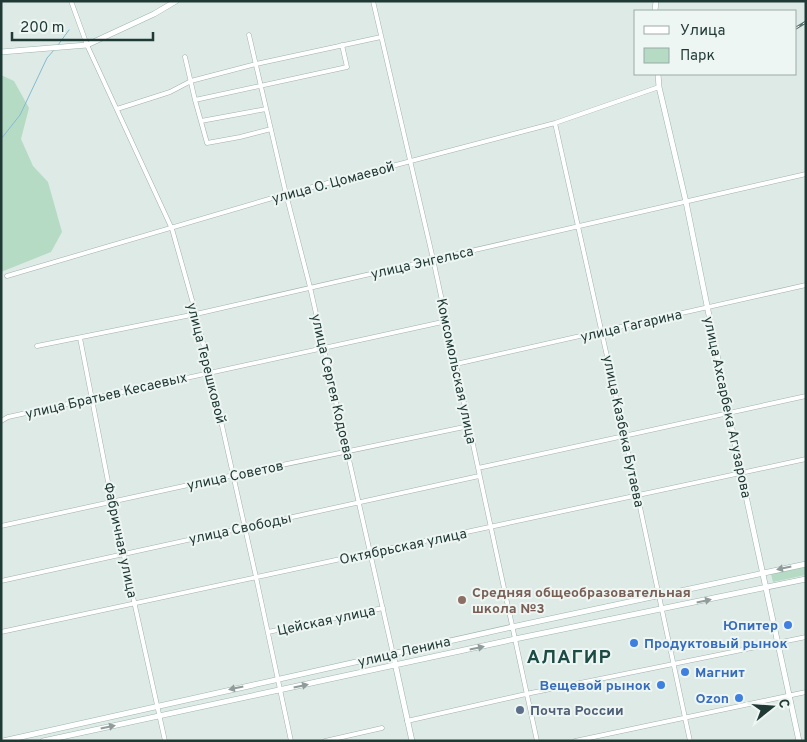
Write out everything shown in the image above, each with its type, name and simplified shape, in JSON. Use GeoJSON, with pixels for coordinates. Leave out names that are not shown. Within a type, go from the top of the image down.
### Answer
{"type":"FeatureCollection","features":[{"type":"Feature","properties":{"kind":"street","name":"улица Терешковой"},"geometry":{"type":"LineString","coordinates":[[71,1],[88,45],[172,228],[196,314],[234,475],[291,741]]}},
{"type":"Feature","properties":{"kind":"street"},"geometry":{"type":"LineString","coordinates":[[1,52],[88,45],[154,14],[176,1]]}},
{"type":"Feature","properties":{"kind":"street","name":"Комсомольская улица"},"geometry":{"type":"LineString","coordinates":[[374,1],[447,321],[537,741]]}},
{"type":"Feature","properties":{"kind":"street","name":"улица Сергея Кодоева"},"geometry":{"type":"LineString","coordinates":[[249,35],[348,451],[412,741]]}},
{"type":"Feature","properties":{"kind":"street"},"geometry":{"type":"LineString","coordinates":[[117,110],[170,92],[191,80],[381,37]]}},
{"type":"Feature","properties":{"kind":"street"},"geometry":{"type":"LineString","coordinates":[[195,100],[347,67],[342,45]]}},
{"type":"Feature","properties":{"kind":"street"},"geometry":{"type":"LineString","coordinates":[[186,56],[195,100],[208,143],[271,129]]}},
{"type":"Feature","properties":{"kind":"street","name":"улица Ахсарбека Агузарова"},"geometry":{"type":"LineString","coordinates":[[658,75],[659,87],[686,202],[741,473],[799,741]]}},
{"type":"Feature","properties":{"kind":"street","name":"улица О. Цомаевой"},"geometry":{"type":"LineString","coordinates":[[7,276],[286,194],[555,122],[659,87]]}},
{"type":"Feature","properties":{"kind":"street"},"geometry":{"type":"LineString","coordinates":[[201,121],[266,109]]}},
{"type":"Feature","properties":{"kind":"street","name":"улица Казбека Бутаева"},"geometry":{"type":"LineString","coordinates":[[555,122],[638,495],[690,741]]}},
{"type":"Feature","properties":{"kind":"street","name":"улица Энгельса"},"geometry":{"type":"LineString","coordinates":[[38,346],[196,314],[806,174]]}},
{"type":"Feature","properties":{"kind":"street","name":"улица Гагарина"},"geometry":{"type":"LineString","coordinates":[[456,364],[806,285]]}},
{"type":"Feature","properties":{"kind":"street","name":"улица Братьев Кесаевых"},"geometry":{"type":"LineString","coordinates":[[1,421],[8,417],[447,321]]}},
{"type":"Feature","properties":{"kind":"street","name":"Фабричная улица"},"geometry":{"type":"LineString","coordinates":[[80,338],[112,502],[165,741]]}},
{"type":"Feature","properties":{"kind":"street"},"geometry":{"type":"LineString","coordinates":[[478,468],[806,396]]}},
{"type":"Feature","properties":{"kind":"street","name":"улица Советов"},"geometry":{"type":"LineString","coordinates":[[1,526],[469,426]]}},
{"type":"Feature","properties":{"kind":"street","name":"Октябрьская улица"},"geometry":{"type":"LineString","coordinates":[[1,632],[806,459]]}},
{"type":"Feature","properties":{"kind":"street","name":"улица Свободы"},"geometry":{"type":"LineString","coordinates":[[1,581],[479,476]]}},
{"type":"Feature","properties":{"kind":"street","name":"улица Ленина"},"geometry":{"type":"LineString","coordinates":[[3,741],[512,627],[806,564]]}},
{"type":"Feature","properties":{"kind":"street","name":"улица Ленина"},"geometry":{"type":"LineString","coordinates":[[43,741],[515,639],[806,579]]}},
{"type":"Feature","properties":{"kind":"street","name":"Цейская улица"},"geometry":{"type":"LineString","coordinates":[[268,632],[383,608]]}},
{"type":"Feature","properties":{"kind":"street"},"geometry":{"type":"LineString","coordinates":[[407,721],[672,663],[806,637]]}},
{"type":"Feature","properties":{"kind":"street"},"geometry":{"type":"LineString","coordinates":[[576,741],[806,692]]}},
{"type":"Feature","properties":{"kind":"street"},"geometry":{"type":"LineString","coordinates":[[325,741],[382,728]]}},
{"type":"Feature","properties":{"kind":"green space"},"geometry":{"type":"Polygon","coordinates":[[[1,75],[14,81],[29,108],[21,139],[33,166],[48,182],[62,232],[51,252],[1,272],[1,75]]]}},
{"type":"Feature","properties":{"kind":"green space"},"geometry":{"type":"Polygon","coordinates":[[[806,566],[806,575],[773,582],[771,574],[806,566]]]}},
{"type":"Feature","properties":{"kind":"waterway"},"geometry":{"type":"LineString","coordinates":[[58,45],[69,30]]}},
{"type":"Feature","properties":{"kind":"waterway"},"geometry":{"type":"LineString","coordinates":[[1,139],[20,115],[47,58],[54,50]]}},
{"type":"Feature","properties":{"kind":"railway"},"geometry":{"type":"LineString","coordinates":[[797,27],[806,22]]}},
{"type":"Feature","properties":{"kind":"place","name":"Средняя общеобразовательная школа №3"},"geometry":{"type":"Point","coordinates":[462,600]}},
{"type":"Feature","properties":{"kind":"place","name":"Юпитер"},"geometry":{"type":"Point","coordinates":[788,625]}},
{"type":"Feature","properties":{"kind":"place","name":"Продуктовый рынок"},"geometry":{"type":"Point","coordinates":[634,643]}},
{"type":"Feature","properties":{"kind":"place","name":"Магнит"},"geometry":{"type":"Point","coordinates":[685,672]}},
{"type":"Feature","properties":{"kind":"place","name":"Вещевой рынок"},"geometry":{"type":"Point","coordinates":[661,685]}},
{"type":"Feature","properties":{"kind":"place","name":"Ozon"},"geometry":{"type":"Point","coordinates":[739,698]}},
{"type":"Feature","properties":{"kind":"place","name":"Почта России"},"geometry":{"type":"Point","coordinates":[520,710]}},
{"type":"Feature","properties":{"kind":"district","name":"АЛАГИР"},"geometry":{"type":"Point","coordinates":[569,656]}}]}
